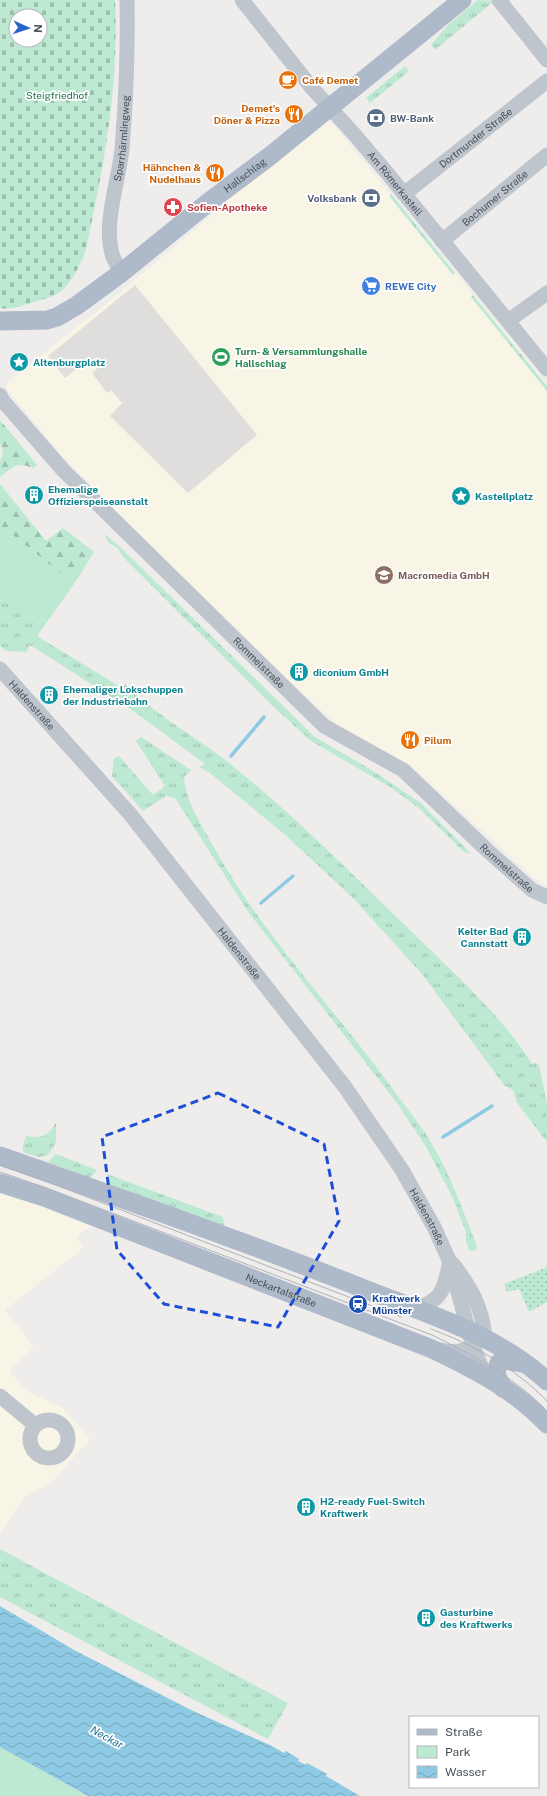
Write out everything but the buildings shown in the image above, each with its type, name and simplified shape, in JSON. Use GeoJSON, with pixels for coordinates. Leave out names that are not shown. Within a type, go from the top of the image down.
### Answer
{"type":"FeatureCollection","features":[{"type":"Feature","properties":{"kind":"main road","name":"Hallschlag"},"geometry":{"type":"LineString","coordinates":[[7,321],[33,321],[57,317],[76,306],[121,273],[210,201],[270,156],[329,106],[462,0]]}},
{"type":"Feature","properties":{"kind":"main road"},"geometry":{"type":"LineString","coordinates":[[0,1156],[317,1270],[414,1309],[528,1364],[547,1381]]}},
{"type":"Feature","properties":{"kind":"main road","name":"Neckartalstraße"},"geometry":{"type":"LineString","coordinates":[[0,1183],[44,1197],[432,1350],[485,1376],[530,1408],[547,1424]]}},
{"type":"Feature","properties":{"kind":"main road"},"geometry":{"type":"LineString","coordinates":[[503,1388],[497,1378],[496,1370],[500,1363],[506,1360],[528,1364]]}},
{"type":"Feature","properties":{"kind":"street","name":"Sparrhärmlingweg"},"geometry":{"type":"LineString","coordinates":[[121,273],[113,257],[110,234],[113,201],[122,148],[128,34],[126,0]]}},
{"type":"Feature","properties":{"kind":"street","name":"Am Römerkastell"},"geometry":{"type":"LineString","coordinates":[[242,0],[329,106],[358,138],[547,369]]}},
{"type":"Feature","properties":{"kind":"street"},"geometry":{"type":"LineString","coordinates":[[499,0],[547,60]]}},
{"type":"Feature","properties":{"kind":"street","name":"Dortmunder Straße"},"geometry":{"type":"LineString","coordinates":[[404,194],[547,81]]}},
{"type":"Feature","properties":{"kind":"street","name":"Bochumer Straße"},"geometry":{"type":"LineString","coordinates":[[442,241],[547,155]]}},
{"type":"Feature","properties":{"kind":"street"},"geometry":{"type":"LineString","coordinates":[[508,321],[547,293]]}},
{"type":"Feature","properties":{"kind":"street","name":"Rommelstraße"},"geometry":{"type":"LineString","coordinates":[[0,395],[3,401],[63,470],[324,726],[403,770],[489,852],[532,890],[547,896]]}},
{"type":"Feature","properties":{"kind":"street","name":"Haldenstraße"},"geometry":{"type":"LineString","coordinates":[[0,669],[130,814],[345,1087],[402,1170],[434,1227],[449,1260],[475,1338],[485,1376]]}},
{"type":"Feature","properties":{"kind":"street"},"geometry":{"type":"LineString","coordinates":[[414,1309],[434,1301],[445,1283],[449,1260]]}},
{"type":"Feature","properties":{"kind":"street"},"geometry":{"type":"LineString","coordinates":[[432,1350],[450,1352],[464,1351],[475,1338]]}},
{"type":"Feature","properties":{"kind":"street"},"geometry":{"type":"LineString","coordinates":[[0,1396],[35,1425]]}},
{"type":"Feature","properties":{"kind":"highlighted area"},"geometry":{"type":"Polygon","coordinates":[[[218,1093],[324,1144],[339,1221],[278,1327],[164,1304],[117,1250],[102,1137],[218,1093]]]}},
{"type":"Feature","properties":{"kind":"shaded area"},"geometry":{"type":"Polygon","coordinates":[[[327,117],[547,384],[547,886],[533,877],[409,764],[340,728],[241,635],[62,456],[6,388],[7,383],[110,301],[327,117]]]}},
{"type":"Feature","properties":{"kind":"shaded area"},"geometry":{"type":"Polygon","coordinates":[[[135,285],[257,435],[188,493],[110,416],[122,403],[111,390],[107,393],[92,373],[101,365],[96,358],[90,362],[88,360],[65,378],[48,356],[135,285]]]}},
{"type":"Feature","properties":{"kind":"shaded area"},"geometry":{"type":"Polygon","coordinates":[[[0,1189],[91,1226],[76,1237],[83,1248],[5,1310],[34,1347],[9,1371],[28,1392],[63,1408],[90,1439],[52,1482],[24,1497],[0,1534],[0,1189]]]}},
{"type":"Feature","properties":{"kind":"green space","name":"Steigfriedhof"},"geometry":{"type":"Polygon","coordinates":[[[0,0],[115,0],[115,64],[109,126],[99,187],[84,255],[78,269],[61,291],[46,298],[8,308],[0,308],[0,0]]]}},
{"type":"Feature","properties":{"kind":"green space"},"geometry":{"type":"Polygon","coordinates":[[[478,0],[494,1],[435,50],[431,45],[448,25],[478,0]]]}},
{"type":"Feature","properties":{"kind":"green space"},"geometry":{"type":"Polygon","coordinates":[[[405,66],[409,71],[370,103],[366,98],[405,66]]]}},
{"type":"Feature","properties":{"kind":"green space"},"geometry":{"type":"Polygon","coordinates":[[[391,194],[455,273],[453,275],[389,196],[391,194]]]}},
{"type":"Feature","properties":{"kind":"green space"},"geometry":{"type":"Polygon","coordinates":[[[473,295],[547,386],[547,391],[471,297],[473,295]]]}},
{"type":"Feature","properties":{"kind":"green space"},"geometry":{"type":"Polygon","coordinates":[[[0,420],[37,465],[33,468],[22,465],[15,466],[0,477],[0,462],[3,452],[0,443],[0,420]]]}},
{"type":"Feature","properties":{"kind":"green space"},"geometry":{"type":"Polygon","coordinates":[[[0,484],[46,541],[63,528],[94,552],[74,584],[0,525],[0,484]]]}},
{"type":"Feature","properties":{"kind":"green space"},"geometry":{"type":"Polygon","coordinates":[[[0,525],[74,584],[47,622],[0,586],[0,525]]]}},
{"type":"Feature","properties":{"kind":"green space"},"geometry":{"type":"Polygon","coordinates":[[[104,534],[118,545],[315,737],[373,771],[421,803],[471,854],[464,852],[419,808],[390,787],[311,741],[276,709],[124,558],[118,549],[108,542],[104,534]]]}},
{"type":"Feature","properties":{"kind":"green space"},"geometry":{"type":"Polygon","coordinates":[[[0,586],[47,622],[37,636],[122,688],[125,684],[149,706],[215,752],[276,802],[475,994],[506,1028],[532,1064],[535,1063],[539,1065],[547,1105],[547,1142],[517,1103],[513,1090],[504,1085],[422,974],[353,898],[283,833],[210,773],[199,767],[205,764],[132,710],[30,645],[26,652],[6,651],[0,646],[0,586]]]}},
{"type":"Feature","properties":{"kind":"green space"},"geometry":{"type":"Polygon","coordinates":[[[141,737],[191,770],[184,777],[185,786],[194,812],[232,878],[278,943],[417,1121],[445,1168],[477,1246],[475,1251],[469,1251],[466,1240],[466,1232],[452,1196],[426,1147],[397,1103],[249,913],[175,798],[166,796],[143,811],[112,776],[114,758],[119,756],[153,795],[165,786],[136,741],[141,737]]]}},
{"type":"Feature","properties":{"kind":"green space"},"geometry":{"type":"Polygon","coordinates":[[[56,1122],[56,1143],[48,1155],[39,1157],[25,1153],[22,1149],[26,1136],[40,1137],[50,1131],[56,1122]]]}},
{"type":"Feature","properties":{"kind":"green space"},"geometry":{"type":"Polygon","coordinates":[[[56,1154],[97,1170],[89,1178],[48,1162],[56,1154]]]}},
{"type":"Feature","properties":{"kind":"green space"},"geometry":{"type":"Polygon","coordinates":[[[107,1174],[223,1217],[225,1231],[108,1185],[107,1174]]]}},
{"type":"Feature","properties":{"kind":"green space"},"geometry":{"type":"Polygon","coordinates":[[[547,1267],[547,1302],[529,1312],[519,1289],[507,1292],[504,1284],[547,1267]]]}},
{"type":"Feature","properties":{"kind":"green space"},"geometry":{"type":"Polygon","coordinates":[[[0,1549],[288,1703],[268,1739],[0,1597],[0,1549]]]}},
{"type":"Feature","properties":{"kind":"green space"},"geometry":{"type":"Polygon","coordinates":[[[0,1747],[88,1796],[0,1796],[0,1747]]]}},
{"type":"Feature","properties":{"kind":"water","name":"Neckar"},"geometry":{"type":"Polygon","coordinates":[[[0,1606],[74,1650],[193,1711],[272,1746],[284,1753],[286,1751],[299,1759],[298,1761],[306,1765],[307,1763],[327,1774],[326,1776],[360,1796],[88,1796],[0,1747],[0,1606]]]}},
{"type":"Feature","properties":{"kind":"waterway"},"geometry":{"type":"LineString","coordinates":[[231,756],[264,717]]}},
{"type":"Feature","properties":{"kind":"waterway"},"geometry":{"type":"LineString","coordinates":[[261,903],[293,876]]}},
{"type":"Feature","properties":{"kind":"waterway"},"geometry":{"type":"LineString","coordinates":[[443,1137],[492,1106]]}},
{"type":"Feature","properties":{"kind":"tram line"},"geometry":{"type":"LineString","coordinates":[[0,1165],[401,1317]]}},
{"type":"Feature","properties":{"kind":"tram line"},"geometry":{"type":"LineString","coordinates":[[0,1172],[44,1187],[432,1335],[493,1368],[521,1388],[547,1411]]}},
{"type":"Feature","properties":{"kind":"tram line"},"geometry":{"type":"LineString","coordinates":[[431,1329],[463,1342],[508,1368],[535,1389],[547,1401]]}},
{"type":"Feature","properties":{"kind":"place","name":"Café Demet"},"geometry":{"type":"Point","coordinates":[288,80]}},
{"type":"Feature","properties":{"kind":"place","name":"Demet's Döner & Pizza"},"geometry":{"type":"Point","coordinates":[294,114]}},
{"type":"Feature","properties":{"kind":"place","name":"BW-Bank"},"geometry":{"type":"Point","coordinates":[376,118]}},
{"type":"Feature","properties":{"kind":"place","name":"Hähnchen & Nudelhaus"},"geometry":{"type":"Point","coordinates":[215,173]}},
{"type":"Feature","properties":{"kind":"place","name":"Volksbank"},"geometry":{"type":"Point","coordinates":[371,198]}},
{"type":"Feature","properties":{"kind":"place","name":"Sofien-Apotheke"},"geometry":{"type":"Point","coordinates":[173,207]}},
{"type":"Feature","properties":{"kind":"place","name":"REWE City"},"geometry":{"type":"Point","coordinates":[371,286]}},
{"type":"Feature","properties":{"kind":"place","name":"Turn- & Versammlungshalle Hallschlag"},"geometry":{"type":"Point","coordinates":[221,357]}},
{"type":"Feature","properties":{"kind":"place","name":"Altenburgplatz"},"geometry":{"type":"Point","coordinates":[19,362]}},
{"type":"Feature","properties":{"kind":"place","name":"Ehemalige Offizierspeiseanstalt"},"geometry":{"type":"Point","coordinates":[34,495]}},
{"type":"Feature","properties":{"kind":"place","name":"Kastellplatz"},"geometry":{"type":"Point","coordinates":[461,496]}},
{"type":"Feature","properties":{"kind":"place","name":"Macromedia GmbH"},"geometry":{"type":"Point","coordinates":[384,575]}},
{"type":"Feature","properties":{"kind":"place","name":"diconium GmbH"},"geometry":{"type":"Point","coordinates":[299,672]}},
{"type":"Feature","properties":{"kind":"place","name":"Ehemaliger Lokschuppen der Industriebahn"},"geometry":{"type":"Point","coordinates":[49,695]}},
{"type":"Feature","properties":{"kind":"place","name":"Pilum"},"geometry":{"type":"Point","coordinates":[410,740]}},
{"type":"Feature","properties":{"kind":"place","name":"Kelter Bad Cannstatt"},"geometry":{"type":"Point","coordinates":[522,937]}},
{"type":"Feature","properties":{"kind":"place","name":"Kraftwerk Münster"},"geometry":{"type":"Point","coordinates":[358,1304]}},
{"type":"Feature","properties":{"kind":"place","name":"H2-ready Fuel-Switch Kraftwerk"},"geometry":{"type":"Point","coordinates":[306,1507]}},
{"type":"Feature","properties":{"kind":"place","name":"Gasturbine des Kraftwerks"},"geometry":{"type":"Point","coordinates":[426,1618]}}]}
